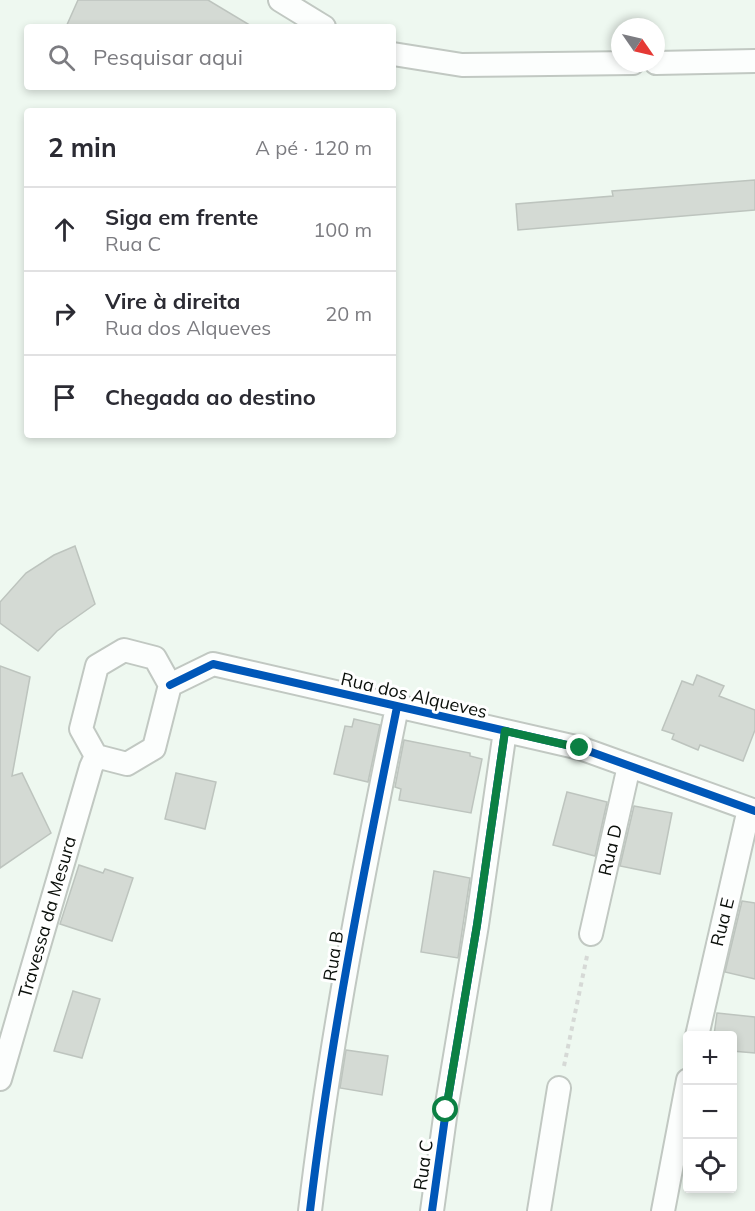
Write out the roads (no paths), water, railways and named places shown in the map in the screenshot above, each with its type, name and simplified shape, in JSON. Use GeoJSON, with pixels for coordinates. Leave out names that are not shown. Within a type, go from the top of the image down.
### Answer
{"type":"FeatureCollection","features":[{"type":"Feature","properties":{"kind":"street"},"geometry":{"type":"LineString","coordinates":[[281,0],[319,24]]}},
{"type":"Feature","properties":{"kind":"street"},"geometry":{"type":"LineString","coordinates":[[396,54],[462,65],[611,63]]}},
{"type":"Feature","properties":{"kind":"street"},"geometry":{"type":"LineString","coordinates":[[665,63],[755,62]]}},
{"type":"Feature","properties":{"kind":"street"},"geometry":{"type":"LineString","coordinates":[[124,650],[155,658],[170,686],[154,748],[127,764],[96,756],[81,729],[97,666],[124,650]]}},
{"type":"Feature","properties":{"kind":"street","name":"Rua dos Alqueves"},"geometry":{"type":"LineString","coordinates":[[170,686],[213,664],[580,748],[752,810]]}},
{"type":"Feature","properties":{"kind":"street","name":"Rua B"},"geometry":{"type":"LineString","coordinates":[[310,1211],[321,1115],[355,912],[397,707]]}},
{"type":"Feature","properties":{"kind":"street","name":"Rua C"},"geometry":{"type":"LineString","coordinates":[[432,1211],[505,731]]}},
{"type":"Feature","properties":{"kind":"street","name":"Travessa da Mesura"},"geometry":{"type":"LineString","coordinates":[[0,1079],[96,756]]}},
{"type":"Feature","properties":{"kind":"street","name":"Rua D"},"geometry":{"type":"LineString","coordinates":[[591,934],[630,766]]}},
{"type":"Feature","properties":{"kind":"street","name":"Rua E"},"geometry":{"type":"LineString","coordinates":[[698,1031],[752,810]]}},
{"type":"Feature","properties":{"kind":"street"},"geometry":{"type":"LineString","coordinates":[[663,1211],[686,1085]]}},
{"type":"Feature","properties":{"kind":"street"},"geometry":{"type":"LineString","coordinates":[[539,1211],[559,1088]]}}]}
